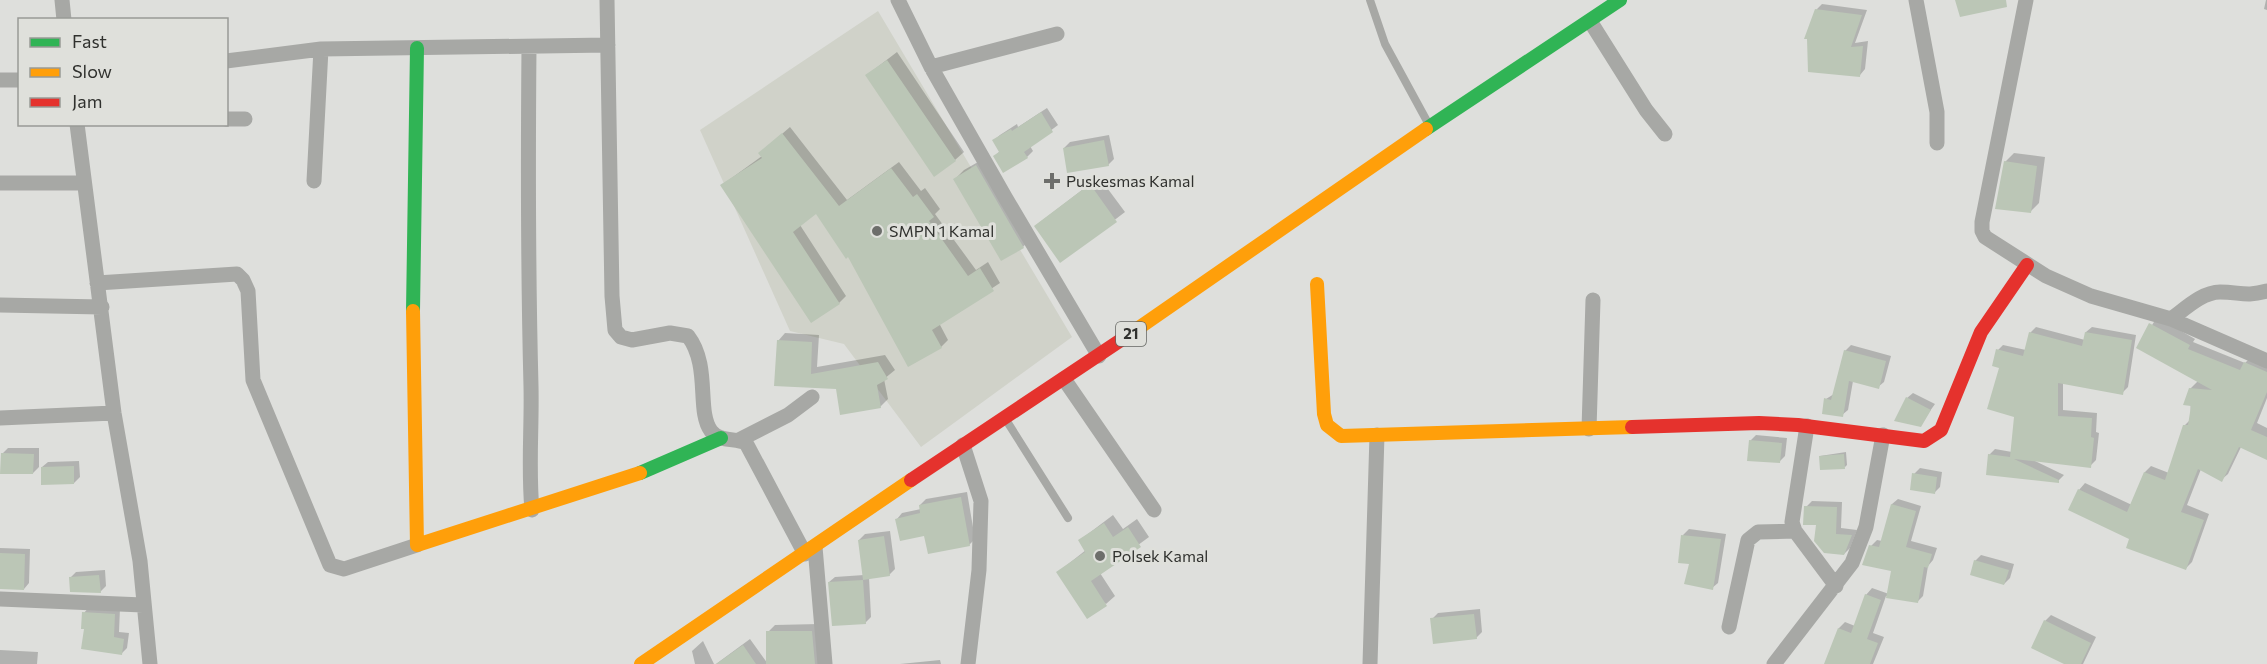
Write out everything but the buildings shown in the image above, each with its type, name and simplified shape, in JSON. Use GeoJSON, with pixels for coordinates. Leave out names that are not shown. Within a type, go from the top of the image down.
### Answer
{"type":"FeatureCollection","features":[{"type":"Feature","properties":{"kind":"main road","name":"21"},"geometry":{"type":"LineString","coordinates":[[641,664],[963,445],[1099,356],[1362,171],[1620,0]]}},
{"type":"Feature","properties":{"kind":"main road"},"geometry":{"type":"LineString","coordinates":[[417,48],[413,358],[417,545],[625,479],[721,438]]}},
{"type":"Feature","properties":{"kind":"main road"},"geometry":{"type":"LineString","coordinates":[[1317,284],[1324,414],[1327,424],[1341,436],[1759,423],[1807,426],[1924,441],[1941,430],[1981,332],[2027,265]]}},
{"type":"Feature","properties":{"kind":"street"},"geometry":{"type":"LineString","coordinates":[[62,0],[64,18]]}},
{"type":"Feature","properties":{"kind":"street"},"geometry":{"type":"LineString","coordinates":[[607,0],[612,296],[615,330],[621,337],[632,340],[670,333],[688,336],[699,356],[705,411],[711,431],[721,438],[746,443],[810,550],[825,664]]}},
{"type":"Feature","properties":{"kind":"street"},"geometry":{"type":"LineString","coordinates":[[898,0],[931,67],[1045,268],[1099,356]]}},
{"type":"Feature","properties":{"kind":"street"},"geometry":{"type":"LineString","coordinates":[[1916,0],[1937,112],[1937,143]]}},
{"type":"Feature","properties":{"kind":"street"},"geometry":{"type":"LineString","coordinates":[[2026,0],[2012,76],[1997,139],[1982,231],[1985,237],[2027,265],[2091,296],[2171,319],[2267,361]]}},
{"type":"Feature","properties":{"kind":"street"},"geometry":{"type":"LineString","coordinates":[[1590,21],[1646,110],[1665,134]]}},
{"type":"Feature","properties":{"kind":"street"},"geometry":{"type":"LineString","coordinates":[[931,67],[1057,34]]}},
{"type":"Feature","properties":{"kind":"street"},"geometry":{"type":"LineString","coordinates":[[228,61],[321,49],[608,45]]}},
{"type":"Feature","properties":{"kind":"street"},"geometry":{"type":"LineString","coordinates":[[529,47],[527,219],[532,417],[528,474],[532,510]]}},
{"type":"Feature","properties":{"kind":"street"},"geometry":{"type":"LineString","coordinates":[[314,181],[321,49]]}},
{"type":"Feature","properties":{"kind":"street"},"geometry":{"type":"LineString","coordinates":[[0,80],[18,80]]}},
{"type":"Feature","properties":{"kind":"street"},"geometry":{"type":"LineString","coordinates":[[228,119],[245,119]]}},
{"type":"Feature","properties":{"kind":"street"},"geometry":{"type":"LineString","coordinates":[[77,126],[114,413],[140,561],[142,604],[150,664]]}},
{"type":"Feature","properties":{"kind":"street"},"geometry":{"type":"LineString","coordinates":[[0,183],[83,183]]}},
{"type":"Feature","properties":{"kind":"street"},"geometry":{"type":"LineString","coordinates":[[97,283],[237,274],[248,291],[253,380],[330,565],[344,569],[417,545]]}},
{"type":"Feature","properties":{"kind":"street"},"geometry":{"type":"LineString","coordinates":[[2171,319],[2203,297],[2220,292],[2240,296],[2267,291]]}},
{"type":"Feature","properties":{"kind":"street"},"geometry":{"type":"LineString","coordinates":[[1588,429],[1593,300]]}},
{"type":"Feature","properties":{"kind":"street"},"geometry":{"type":"LineString","coordinates":[[0,305],[102,307]]}},
{"type":"Feature","properties":{"kind":"street"},"geometry":{"type":"LineString","coordinates":[[1064,379],[1154,510]]}},
{"type":"Feature","properties":{"kind":"street"},"geometry":{"type":"LineString","coordinates":[[740,440],[788,415],[812,397]]}},
{"type":"Feature","properties":{"kind":"street"},"geometry":{"type":"LineString","coordinates":[[0,418],[114,413]]}},
{"type":"Feature","properties":{"kind":"street"},"geometry":{"type":"LineString","coordinates":[[1807,426],[1792,522],[1796,531],[1836,586]]}},
{"type":"Feature","properties":{"kind":"street"},"geometry":{"type":"LineString","coordinates":[[1370,664],[1377,435]]}},
{"type":"Feature","properties":{"kind":"street"},"geometry":{"type":"LineString","coordinates":[[1774,664],[1852,563],[1866,527],[1883,435]]}},
{"type":"Feature","properties":{"kind":"street"},"geometry":{"type":"LineString","coordinates":[[963,445],[981,501],[979,570],[968,664]]}},
{"type":"Feature","properties":{"kind":"street"},"geometry":{"type":"LineString","coordinates":[[1729,627],[1748,540],[1758,532],[1796,531]]}},
{"type":"Feature","properties":{"kind":"street"},"geometry":{"type":"LineString","coordinates":[[0,599],[142,604]]}},
{"type":"Feature","properties":{"kind":"lane"},"geometry":{"type":"LineString","coordinates":[[1370,0],[1385,44],[1430,126]]}},
{"type":"Feature","properties":{"kind":"lane"},"geometry":{"type":"LineString","coordinates":[[1005,418],[1068,518]]}},
{"type":"Feature","properties":{"kind":"shaded area","name":"SMPN 1 Kamal"},"geometry":{"type":"Polygon","coordinates":[[[878,11],[1072,337],[921,447],[844,344],[790,331],[700,130],[878,11]]]}},
{"type":"Feature","properties":{"kind":"traffic: fast"},"geometry":{"type":"LineString","coordinates":[[1426,129],[1620,0]]}},
{"type":"Feature","properties":{"kind":"traffic: fast"},"geometry":{"type":"LineString","coordinates":[[413,311],[417,48]]}},
{"type":"Feature","properties":{"kind":"traffic: fast"},"geometry":{"type":"LineString","coordinates":[[640,473],[721,438]]}},
{"type":"Feature","properties":{"kind":"traffic: slow"},"geometry":{"type":"LineString","coordinates":[[1130,334],[1426,129]]}},
{"type":"Feature","properties":{"kind":"traffic: slow"},"geometry":{"type":"LineString","coordinates":[[1317,284],[1324,414],[1327,425],[1341,436],[1632,427]]}},
{"type":"Feature","properties":{"kind":"traffic: slow"},"geometry":{"type":"LineString","coordinates":[[413,311],[417,545],[640,473]]}},
{"type":"Feature","properties":{"kind":"traffic: slow"},"geometry":{"type":"LineString","coordinates":[[641,664],[911,480]]}},
{"type":"Feature","properties":{"kind":"traffic: jam"},"geometry":{"type":"LineString","coordinates":[[1632,427],[1759,423],[1798,425],[1924,441],[1941,430],[1981,332],[2027,265]]}},
{"type":"Feature","properties":{"kind":"traffic: jam"},"geometry":{"type":"LineString","coordinates":[[911,480],[1130,334]]}},
{"type":"Feature","properties":{"kind":"place","name":"Puskesmas Kamal"},"geometry":{"type":"Point","coordinates":[1052,181]}},
{"type":"Feature","properties":{"kind":"place","name":"SMPN 1 Kamal"},"geometry":{"type":"Point","coordinates":[877,231]}},
{"type":"Feature","properties":{"kind":"place","name":"Polsek Kamal"},"geometry":{"type":"Point","coordinates":[1100,556]}}]}
